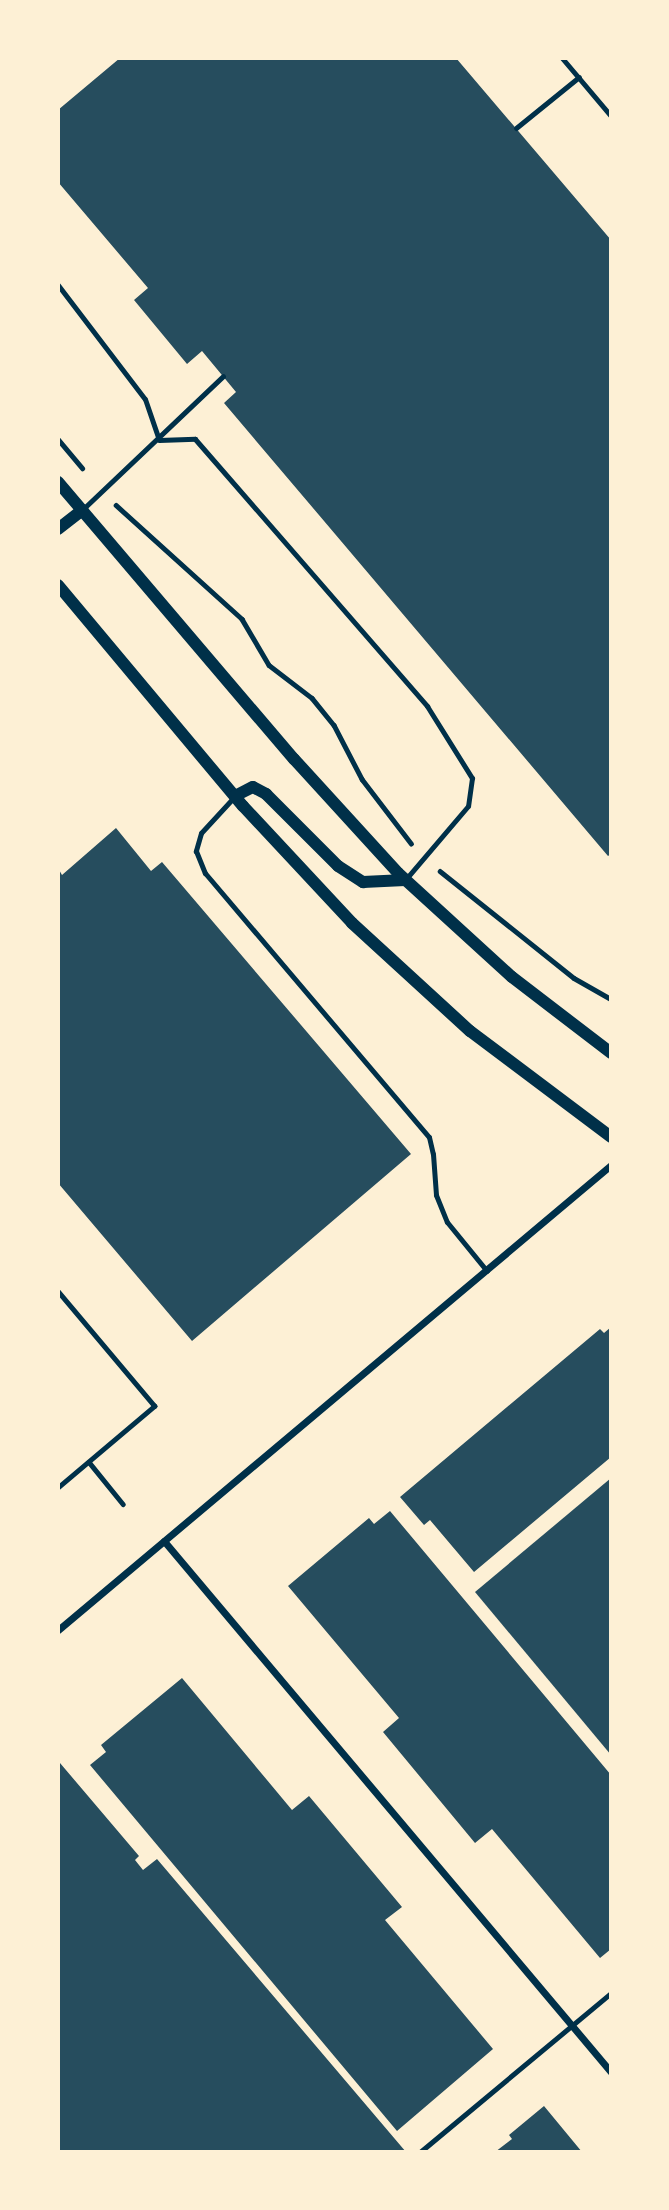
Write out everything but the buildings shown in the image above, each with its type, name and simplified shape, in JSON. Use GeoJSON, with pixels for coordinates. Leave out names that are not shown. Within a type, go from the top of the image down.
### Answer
{"type":"FeatureCollection","features":[{"type":"Feature","properties":{"kind":"street"},"geometry":{"type":"LineString","coordinates":[[58,482],[293,759],[405,880],[512,977],[611,1054]]}},
{"type":"Feature","properties":{"kind":"street"},"geometry":{"type":"LineString","coordinates":[[58,529],[82,510]]}},
{"type":"Feature","properties":{"kind":"street"},"geometry":{"type":"LineString","coordinates":[[58,585],[305,875],[410,979],[532,1081],[611,1137]]}},
{"type":"Feature","properties":{"kind":"street"},"geometry":{"type":"LineString","coordinates":[[235,796],[253,787],[266,794],[338,866],[363,882],[405,880]]}},
{"type":"Feature","properties":{"kind":"street"},"geometry":{"type":"LineString","coordinates":[[58,1630],[611,1165]]}},
{"type":"Feature","properties":{"kind":"street"},"geometry":{"type":"LineString","coordinates":[[164,1541],[611,2072]]}},
{"type":"Feature","properties":{"kind":"lane"},"geometry":{"type":"LineString","coordinates":[[562,58],[611,116]]}},
{"type":"Feature","properties":{"kind":"lane"},"geometry":{"type":"LineString","coordinates":[[516,128],[579,77]]}},
{"type":"Feature","properties":{"kind":"lane"},"geometry":{"type":"LineString","coordinates":[[58,285],[145,398],[159,440]]}},
{"type":"Feature","properties":{"kind":"lane"},"geometry":{"type":"LineString","coordinates":[[82,510],[159,440],[223,376]]}},
{"type":"Feature","properties":{"kind":"lane"},"geometry":{"type":"LineString","coordinates":[[159,440],[195,439],[428,706],[472,778],[468,806],[405,880]]}},
{"type":"Feature","properties":{"kind":"lane"},"geometry":{"type":"LineString","coordinates":[[235,796],[201,833],[196,851],[205,873],[429,1137],[436,1195],[447,1222],[487,1271]]}},
{"type":"Feature","properties":{"kind":"lane"},"geometry":{"type":"LineString","coordinates":[[420,2152],[611,1993]]}},
{"type":"Feature","properties":{"kind":"path"},"geometry":{"type":"LineString","coordinates":[[58,439],[102,492],[242,619],[269,664],[312,698],[334,725],[362,779],[425,858],[574,978],[611,999]]}},
{"type":"Feature","properties":{"kind":"path"},"geometry":{"type":"LineString","coordinates":[[58,1291],[155,1406],[58,1488]]}},
{"type":"Feature","properties":{"kind":"path"},"geometry":{"type":"LineString","coordinates":[[89,1462],[124,1504]]}}]}
